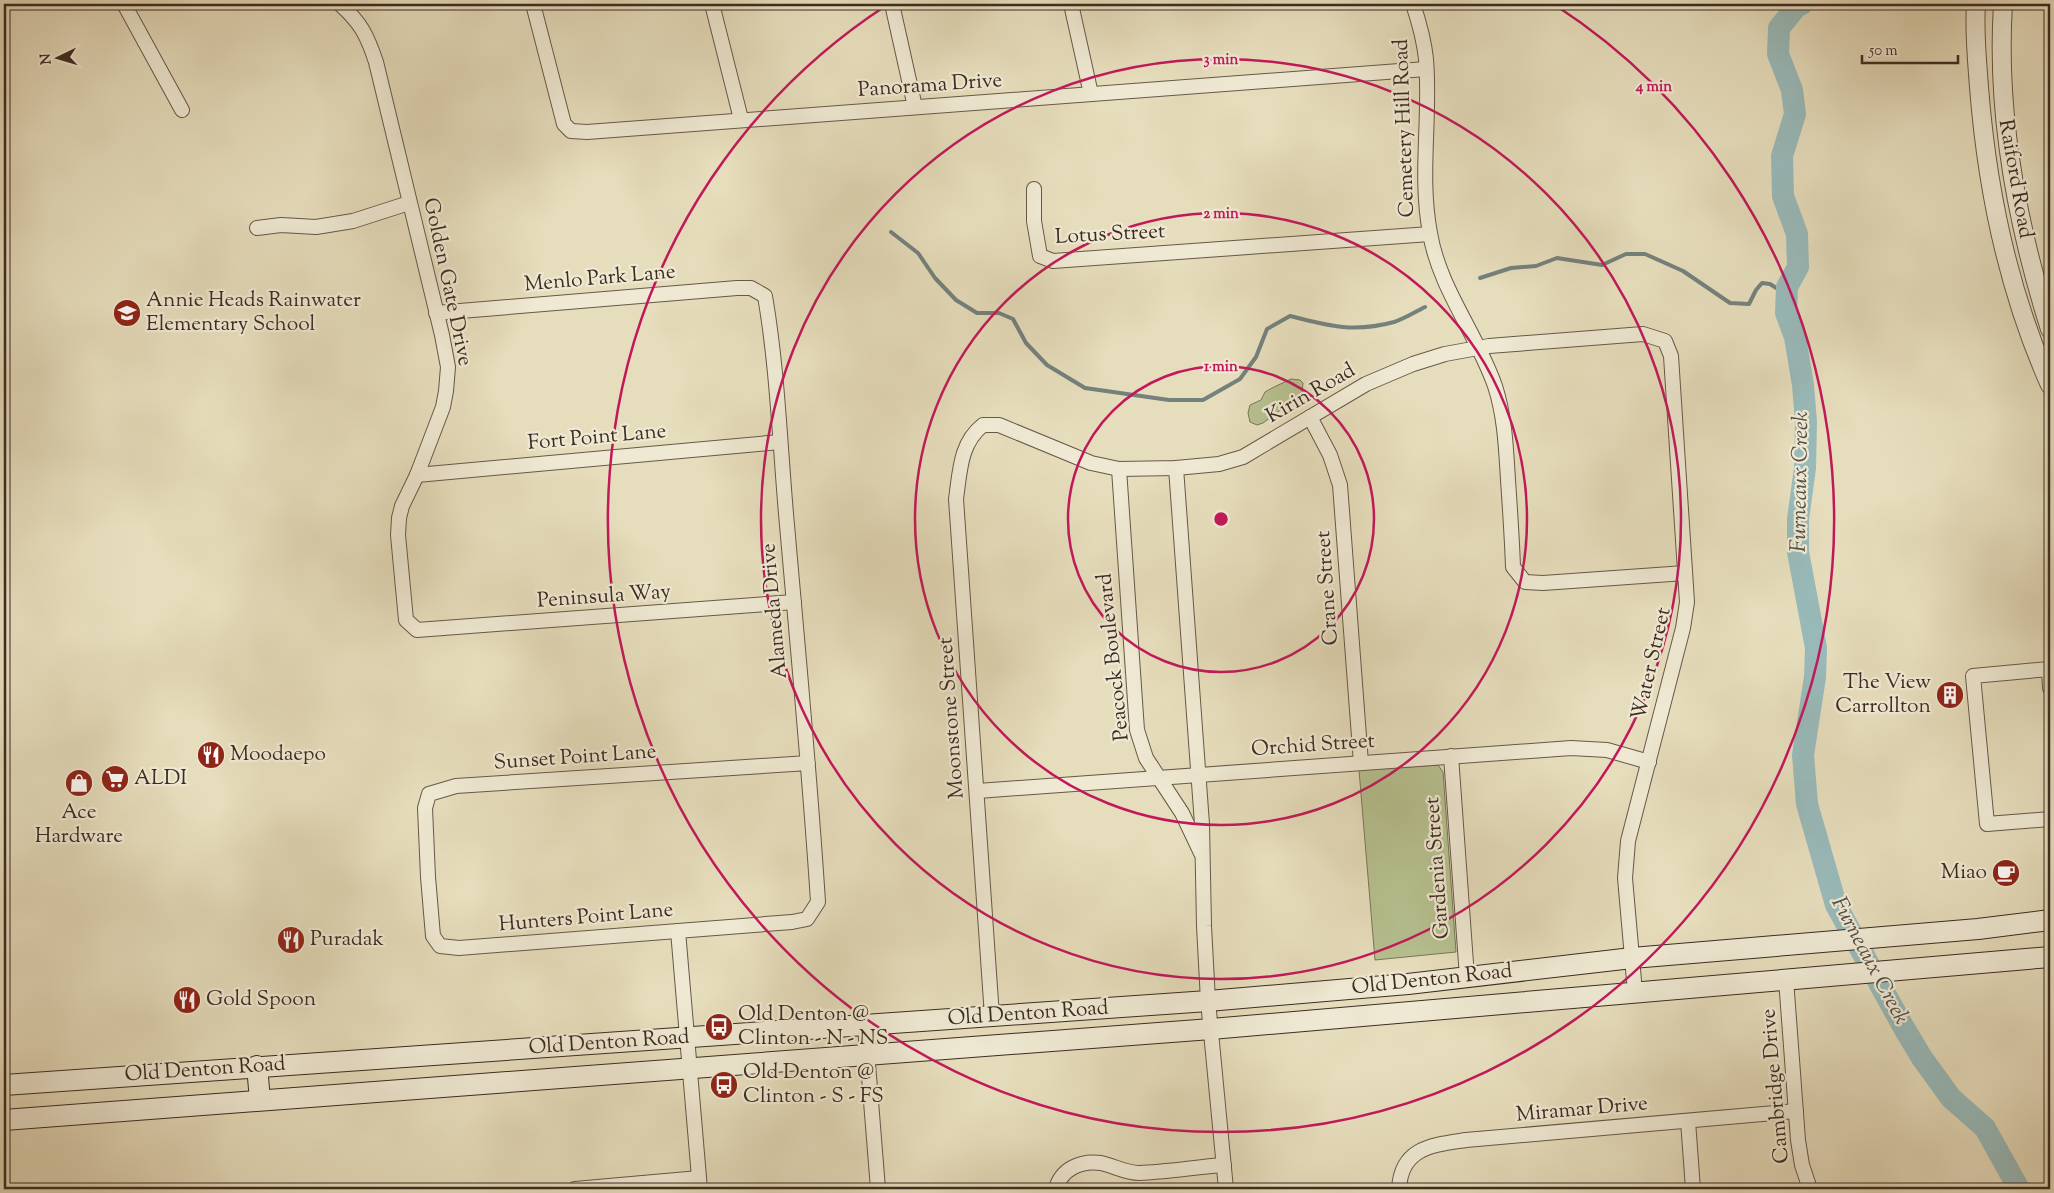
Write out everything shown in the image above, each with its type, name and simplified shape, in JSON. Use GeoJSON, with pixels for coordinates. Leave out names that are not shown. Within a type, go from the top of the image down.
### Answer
{"type":"FeatureCollection","features":[{"type":"Feature","properties":{"kind":"main road","name":"Old Denton Road"},"geometry":{"type":"LineString","coordinates":[[4,1085],[1208,1001],[1466,977],[1632,958],[1978,929],[2050,920]]}},
{"type":"Feature","properties":{"kind":"main road","name":"Old Denton Road"},"geometry":{"type":"LineString","coordinates":[[4,1120],[1211,1030],[1786,979],[1824,978],[1990,964],[2050,957]]}},
{"type":"Feature","properties":{"kind":"main road"},"geometry":{"type":"LineString","coordinates":[[257,1066],[260,1100]]}},
{"type":"Feature","properties":{"kind":"street"},"geometry":{"type":"LineString","coordinates":[[124,4],[182,110]]}},
{"type":"Feature","properties":{"kind":"street","name":"Golden Gate Drive"},"geometry":{"type":"LineString","coordinates":[[340,4],[351,14],[367,35],[376,62],[448,367],[443,407],[398,518],[406,620],[417,630]]}},
{"type":"Feature","properties":{"kind":"street","name":"Panorama Drive"},"geometry":{"type":"LineString","coordinates":[[533,4],[559,109],[564,124],[572,131],[587,132],[1426,69]]}},
{"type":"Feature","properties":{"kind":"street"},"geometry":{"type":"LineString","coordinates":[[712,4],[741,119]]}},
{"type":"Feature","properties":{"kind":"street"},"geometry":{"type":"LineString","coordinates":[[892,4],[915,106]]}},
{"type":"Feature","properties":{"kind":"street"},"geometry":{"type":"LineString","coordinates":[[1072,4],[1091,94]]}},
{"type":"Feature","properties":{"kind":"street","name":"Cemetery Hill Road"},"geometry":{"type":"LineString","coordinates":[[1413,4],[1420,28],[1426,69],[1424,194],[1430,234],[1437,259],[1496,389],[1505,428],[1513,567],[1525,582],[1543,583],[1685,573]]}},
{"type":"Feature","properties":{"kind":"street","name":"Raiford Road"},"geometry":{"type":"LineString","coordinates":[[1976,4],[1975,25],[1981,107],[1994,207],[2016,294],[2032,345],[2050,385]]}},
{"type":"Feature","properties":{"kind":"street","name":"Raiford Road"},"geometry":{"type":"LineString","coordinates":[[2003,4],[2003,92],[2006,125],[2018,203],[2038,291],[2050,329]]}},
{"type":"Feature","properties":{"kind":"street","name":"Lotus Street"},"geometry":{"type":"LineString","coordinates":[[1034,189],[1034,221],[1040,256],[1053,261],[1430,234]]}},
{"type":"Feature","properties":{"kind":"street"},"geometry":{"type":"LineString","coordinates":[[257,228],[281,225],[316,227],[353,220],[409,203]]}},
{"type":"Feature","properties":{"kind":"street","name":"Menlo Park Lane"},"geometry":{"type":"LineString","coordinates":[[436,313],[736,288],[752,288],[765,296]]}},
{"type":"Feature","properties":{"kind":"street","name":"Alameda Drive"},"geometry":{"type":"LineString","coordinates":[[765,296],[773,344],[818,902],[807,919]]}},
{"type":"Feature","properties":{"kind":"street","name":"Kirin Road"},"geometry":{"type":"LineString","coordinates":[[983,425],[999,425],[1091,463],[1119,469],[1176,468],[1219,464],[1243,456],[1366,384],[1413,364],[1478,347],[1643,334],[1665,341]]}},
{"type":"Feature","properties":{"kind":"street","name":"Water Street"},"geometry":{"type":"LineString","coordinates":[[1635,992],[1625,878],[1628,841],[1683,628],[1687,602],[1671,356],[1665,341]]}},
{"type":"Feature","properties":{"kind":"street","name":"Crane Street"},"geometry":{"type":"LineString","coordinates":[[1310,417],[1330,454],[1340,486],[1361,763]]}},
{"type":"Feature","properties":{"kind":"street","name":"Moonstone Street"},"geometry":{"type":"LineString","coordinates":[[983,425],[972,433],[966,443],[956,499],[978,791],[992,1016]]}},
{"type":"Feature","properties":{"kind":"street","name":"Fort Point Lane"},"geometry":{"type":"LineString","coordinates":[[417,475],[780,442]]}},
{"type":"Feature","properties":{"kind":"street","name":"Peacock Boulevard"},"geometry":{"type":"LineString","coordinates":[[1176,468],[1202,824],[1208,1001],[1226,1189]]}},
{"type":"Feature","properties":{"kind":"street","name":"Peacock Boulevard"},"geometry":{"type":"LineString","coordinates":[[1119,469],[1137,730],[1146,758],[1182,813],[1202,856]]}},
{"type":"Feature","properties":{"kind":"street","name":"Peninsula Way"},"geometry":{"type":"LineString","coordinates":[[417,630],[794,602]]}},
{"type":"Feature","properties":{"kind":"street"},"geometry":{"type":"LineString","coordinates":[[2050,688],[2049,669],[1973,676],[1986,824],[2050,819]]}},
{"type":"Feature","properties":{"kind":"street","name":"Orchid Street"},"geometry":{"type":"LineString","coordinates":[[978,791],[1571,748],[1607,750],[1649,762]]}},
{"type":"Feature","properties":{"kind":"street","name":"Gardenia Street"},"geometry":{"type":"LineString","coordinates":[[1451,756],[1466,977]]}},
{"type":"Feature","properties":{"kind":"street","name":"Sunset Point Lane"},"geometry":{"type":"LineString","coordinates":[[428,877],[425,808],[429,794],[442,790],[466,786],[808,763]]}},
{"type":"Feature","properties":{"kind":"street","name":"Hunters Point Lane"},"geometry":{"type":"LineString","coordinates":[[428,877],[433,936],[440,946],[459,948],[792,922],[807,919]]}},
{"type":"Feature","properties":{"kind":"street"},"geometry":{"type":"LineString","coordinates":[[576,1189],[700,1184],[678,931]]}},
{"type":"Feature","properties":{"kind":"street","name":"Cambridge Drive"},"geometry":{"type":"LineString","coordinates":[[1786,979],[1802,1165],[1810,1189]]}},
{"type":"Feature","properties":{"kind":"street"},"geometry":{"type":"LineString","coordinates":[[865,1026],[878,1189]]}},
{"type":"Feature","properties":{"kind":"street","name":"Miramar Drive"},"geometry":{"type":"LineString","coordinates":[[1399,1189],[1399,1182],[1406,1163],[1412,1155],[1436,1145],[1466,1140],[1796,1111]]}},
{"type":"Feature","properties":{"kind":"street"},"geometry":{"type":"LineString","coordinates":[[1688,1121],[1693,1189]]}},
{"type":"Feature","properties":{"kind":"street"},"geometry":{"type":"LineString","coordinates":[[1056,1189],[1058,1180],[1068,1170],[1084,1163],[1101,1163],[1138,1173],[1224,1165]]}},
{"type":"Feature","properties":{"kind":"green space"},"geometry":{"type":"Polygon","coordinates":[[[1291,379],[1300,380],[1303,383],[1302,394],[1263,423],[1257,425],[1250,422],[1248,413],[1250,405],[1261,400],[1265,392],[1291,379]]]}},
{"type":"Feature","properties":{"kind":"green space"},"geometry":{"type":"Polygon","coordinates":[[[1438,765],[1443,772],[1456,952],[1375,960],[1359,770],[1438,765]]]}},
{"type":"Feature","properties":{"kind":"waterway","name":"Furneaux Creek"},"geometry":{"type":"LineString","coordinates":[[1802,4],[1797,6],[1779,28],[1778,54],[1792,90],[1795,114],[1782,156],[1783,196],[1797,234],[1798,267],[1787,287],[1786,313],[1795,337],[1803,385],[1806,422],[1805,468],[1798,519],[1798,552],[1816,648],[1815,677],[1803,755],[1807,804],[1836,905],[1922,1058],[1951,1098],[1985,1128],[2019,1189]]}},
{"type":"Feature","properties":{"kind":"waterway"},"geometry":{"type":"LineString","coordinates":[[891,232],[918,253],[935,278],[956,300],[977,313],[999,313],[1013,319],[1026,343],[1047,365],[1085,388],[1169,400],[1203,400],[1240,379],[1256,357],[1267,329],[1290,316],[1317,323],[1354,328],[1394,322],[1425,307]]}},
{"type":"Feature","properties":{"kind":"waterway"},"geometry":{"type":"LineString","coordinates":[[1480,278],[1511,268],[1536,266],[1557,258],[1602,265],[1626,254],[1645,254],[1683,271],[1730,303],[1749,304],[1762,283],[1770,284],[1787,295]]}},
{"type":"Feature","properties":{"kind":"place","name":"Annie Heads Rainwater Elementary School"},"geometry":{"type":"Point","coordinates":[127,313]}},
{"type":"Feature","properties":{"kind":"place","name":"The View Carrollton"},"geometry":{"type":"Point","coordinates":[1950,695]}},
{"type":"Feature","properties":{"kind":"place","name":"Moodaepo"},"geometry":{"type":"Point","coordinates":[211,755]}},
{"type":"Feature","properties":{"kind":"place","name":"ALDI"},"geometry":{"type":"Point","coordinates":[115,779]}},
{"type":"Feature","properties":{"kind":"place","name":"Ace Hardware"},"geometry":{"type":"Point","coordinates":[79,783]}},
{"type":"Feature","properties":{"kind":"place","name":"Miao"},"geometry":{"type":"Point","coordinates":[2006,873]}},
{"type":"Feature","properties":{"kind":"place","name":"Puradak"},"geometry":{"type":"Point","coordinates":[291,940]}},
{"type":"Feature","properties":{"kind":"place","name":"Gold Spoon"},"geometry":{"type":"Point","coordinates":[187,1000]}},
{"type":"Feature","properties":{"kind":"place","name":"Old Denton @ Clinton - N - NS"},"geometry":{"type":"Point","coordinates":[719,1027]}},
{"type":"Feature","properties":{"kind":"place","name":"Old Denton @ Clinton - S - FS"},"geometry":{"type":"Point","coordinates":[724,1085]}}]}
